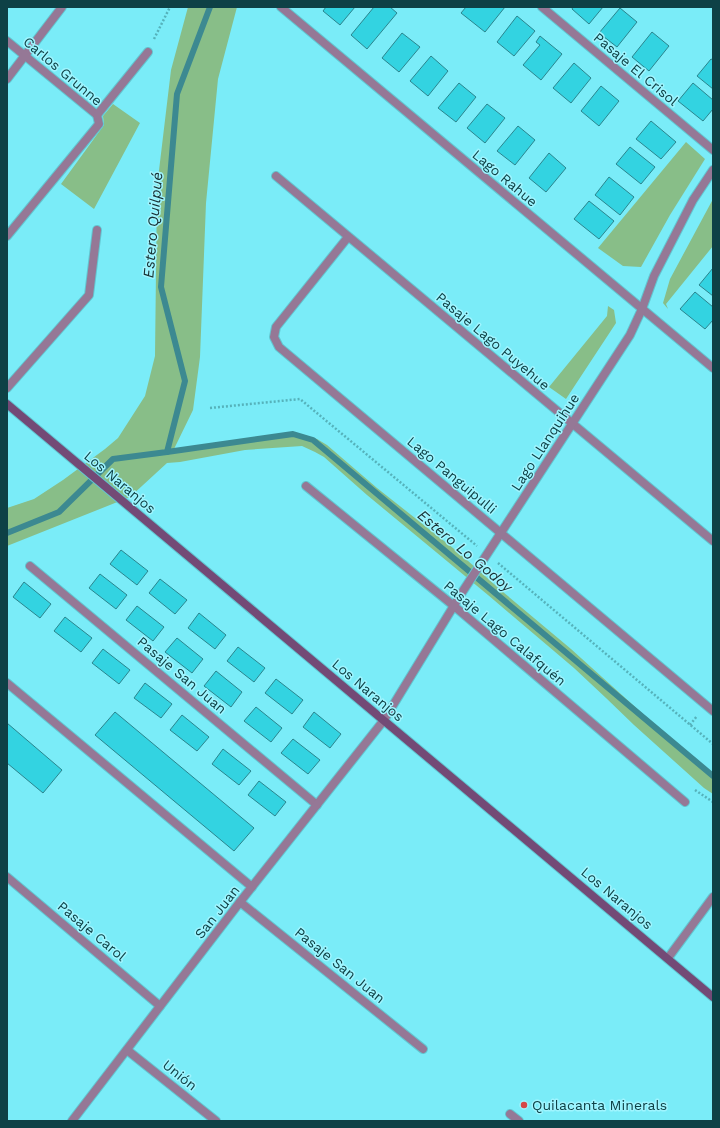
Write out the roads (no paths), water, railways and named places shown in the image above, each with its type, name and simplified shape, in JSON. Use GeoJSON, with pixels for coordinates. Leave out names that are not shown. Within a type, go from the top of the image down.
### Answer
{"type":"FeatureCollection","features":[{"type":"Feature","properties":{"kind":"street"},"geometry":{"type":"LineString","coordinates":[[7,79],[62,7]]}},
{"type":"Feature","properties":{"kind":"street","name":"Lago Rahue"},"geometry":{"type":"LineString","coordinates":[[281,7],[713,368]]}},
{"type":"Feature","properties":{"kind":"street","name":"Pasaje El Crisol"},"geometry":{"type":"LineString","coordinates":[[542,7],[713,150]]}},
{"type":"Feature","properties":{"kind":"street","name":"Carlos Grunne"},"geometry":{"type":"LineString","coordinates":[[7,41],[97,115],[100,124],[7,236]]}},
{"type":"Feature","properties":{"kind":"street"},"geometry":{"type":"LineString","coordinates":[[97,115],[148,52]]}},
{"type":"Feature","properties":{"kind":"street","name":"Lago Llanquihue"},"geometry":{"type":"LineString","coordinates":[[384,720],[454,606],[630,335],[642,309],[654,276],[694,200],[713,170]]}},
{"type":"Feature","properties":{"kind":"street","name":"Pasaje Lago Puyehue"},"geometry":{"type":"LineString","coordinates":[[276,176],[713,541]]}},
{"type":"Feature","properties":{"kind":"street"},"geometry":{"type":"LineString","coordinates":[[7,388],[89,295],[97,230]]}},
{"type":"Feature","properties":{"kind":"street","name":"Lago Panguipulli"},"geometry":{"type":"LineString","coordinates":[[348,237],[276,327],[274,336],[278,347],[713,711]]}},
{"type":"Feature","properties":{"kind":"street","name":"Los Naranjos"},"geometry":{"type":"LineString","coordinates":[[7,404],[713,997]]}},
{"type":"Feature","properties":{"kind":"street","name":"Pasaje Lago Calafquén"},"geometry":{"type":"LineString","coordinates":[[306,486],[454,606],[686,802]]}},
{"type":"Feature","properties":{"kind":"street","name":"Pasaje San Juan"},"geometry":{"type":"LineString","coordinates":[[30,566],[317,805]]}},
{"type":"Feature","properties":{"kind":"street"},"geometry":{"type":"LineString","coordinates":[[7,683],[252,887]]}},
{"type":"Feature","properties":{"kind":"street","name":"San Juan"},"geometry":{"type":"LineString","coordinates":[[72,1121],[240,902],[384,720]]}},
{"type":"Feature","properties":{"kind":"street","name":"Pasaje Carol"},"geometry":{"type":"LineString","coordinates":[[7,877],[160,1006]]}},
{"type":"Feature","properties":{"kind":"street"},"geometry":{"type":"LineString","coordinates":[[668,958],[713,897]]}},
{"type":"Feature","properties":{"kind":"street","name":"Pasaje San Juan"},"geometry":{"type":"LineString","coordinates":[[240,902],[423,1049]]}},
{"type":"Feature","properties":{"kind":"street","name":"Unión"},"geometry":{"type":"LineString","coordinates":[[127,1050],[216,1121]]}},
{"type":"Feature","properties":{"kind":"street"},"geometry":{"type":"LineString","coordinates":[[510,1114],[519,1121]]}},
{"type":"Feature","properties":{"kind":"waterway","name":"Estero Quilpué"},"geometry":{"type":"LineString","coordinates":[[7,533],[59,512],[113,459],[167,452],[185,381],[161,287],[177,94],[210,7]]}},
{"type":"Feature","properties":{"kind":"waterway","name":"Estero Lo Godoy"},"geometry":{"type":"LineString","coordinates":[[167,452],[293,434],[313,440],[713,776]]}},
{"type":"Feature","properties":{"kind":"place","name":"Quilacanta Minerals"},"geometry":{"type":"Point","coordinates":[524,1105]}}]}
